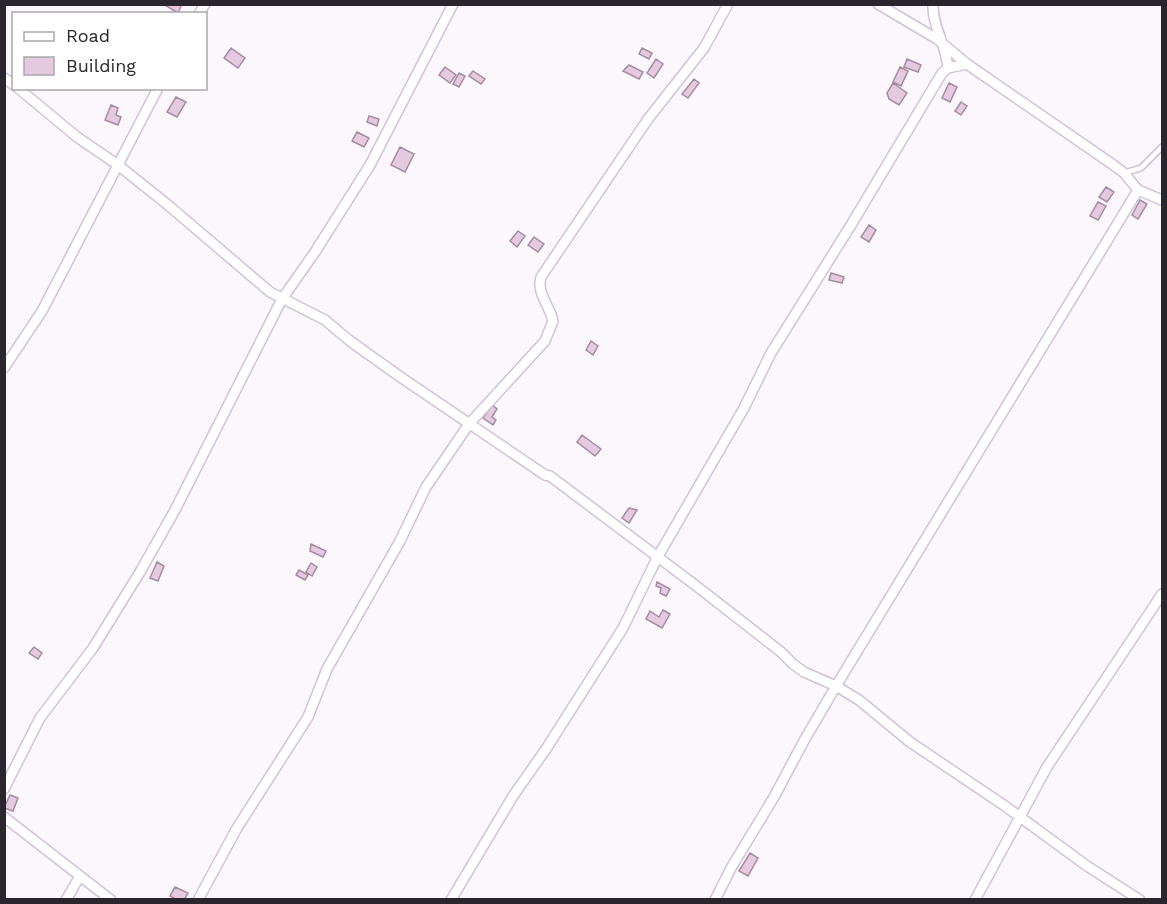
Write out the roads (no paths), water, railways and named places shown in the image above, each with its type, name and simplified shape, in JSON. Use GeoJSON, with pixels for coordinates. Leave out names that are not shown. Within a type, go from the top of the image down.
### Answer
{"type":"FeatureCollection","features":[{"type":"Feature","properties":{"kind":"street"},"geometry":{"type":"LineString","coordinates":[[4,789],[40,718],[93,648],[140,572],[175,510],[282,299],[370,165],[453,4]]}},
{"type":"Feature","properties":{"kind":"street"},"geometry":{"type":"LineString","coordinates":[[198,900],[237,828],[308,717],[327,669],[400,541],[426,487],[469,424],[545,340],[553,321],[546,300],[540,292],[542,278],[648,119],[704,48],[728,4]]}},
{"type":"Feature","properties":{"kind":"street"},"geometry":{"type":"LineString","coordinates":[[878,4],[944,45],[967,64],[1124,173],[1138,190],[1162,200]]}},
{"type":"Feature","properties":{"kind":"street"},"geometry":{"type":"LineString","coordinates":[[933,4],[948,68]]}},
{"type":"Feature","properties":{"kind":"street"},"geometry":{"type":"LineString","coordinates":[[451,900],[513,796],[546,749],[623,628],[657,558],[744,408],[776,345],[942,73],[948,68],[967,64]]}},
{"type":"Feature","properties":{"kind":"street"},"geometry":{"type":"LineString","coordinates":[[20,90],[77,137],[118,165],[168,205],[259,283],[282,299],[325,320],[350,341],[469,424],[545,475],[550,476],[804,672],[836,686],[859,700],[902,737],[1005,806],[1087,866],[1140,900]]}},
{"type":"Feature","properties":{"kind":"street"},"geometry":{"type":"LineString","coordinates":[[4,368],[42,311],[158,90]]}},
{"type":"Feature","properties":{"kind":"street"},"geometry":{"type":"LineString","coordinates":[[715,900],[731,868],[774,798],[836,686],[1138,190]]}},
{"type":"Feature","properties":{"kind":"street"},"geometry":{"type":"LineString","coordinates":[[975,900],[1047,767],[1162,594]]}},
{"type":"Feature","properties":{"kind":"street"},"geometry":{"type":"LineString","coordinates":[[4,817],[111,900]]}},
{"type":"Feature","properties":{"kind":"street"},"geometry":{"type":"LineString","coordinates":[[66,900],[80,876]]}},
{"type":"Feature","properties":{"kind":"lane"},"geometry":{"type":"LineString","coordinates":[[1124,173],[1141,168],[1162,147]]}}]}
